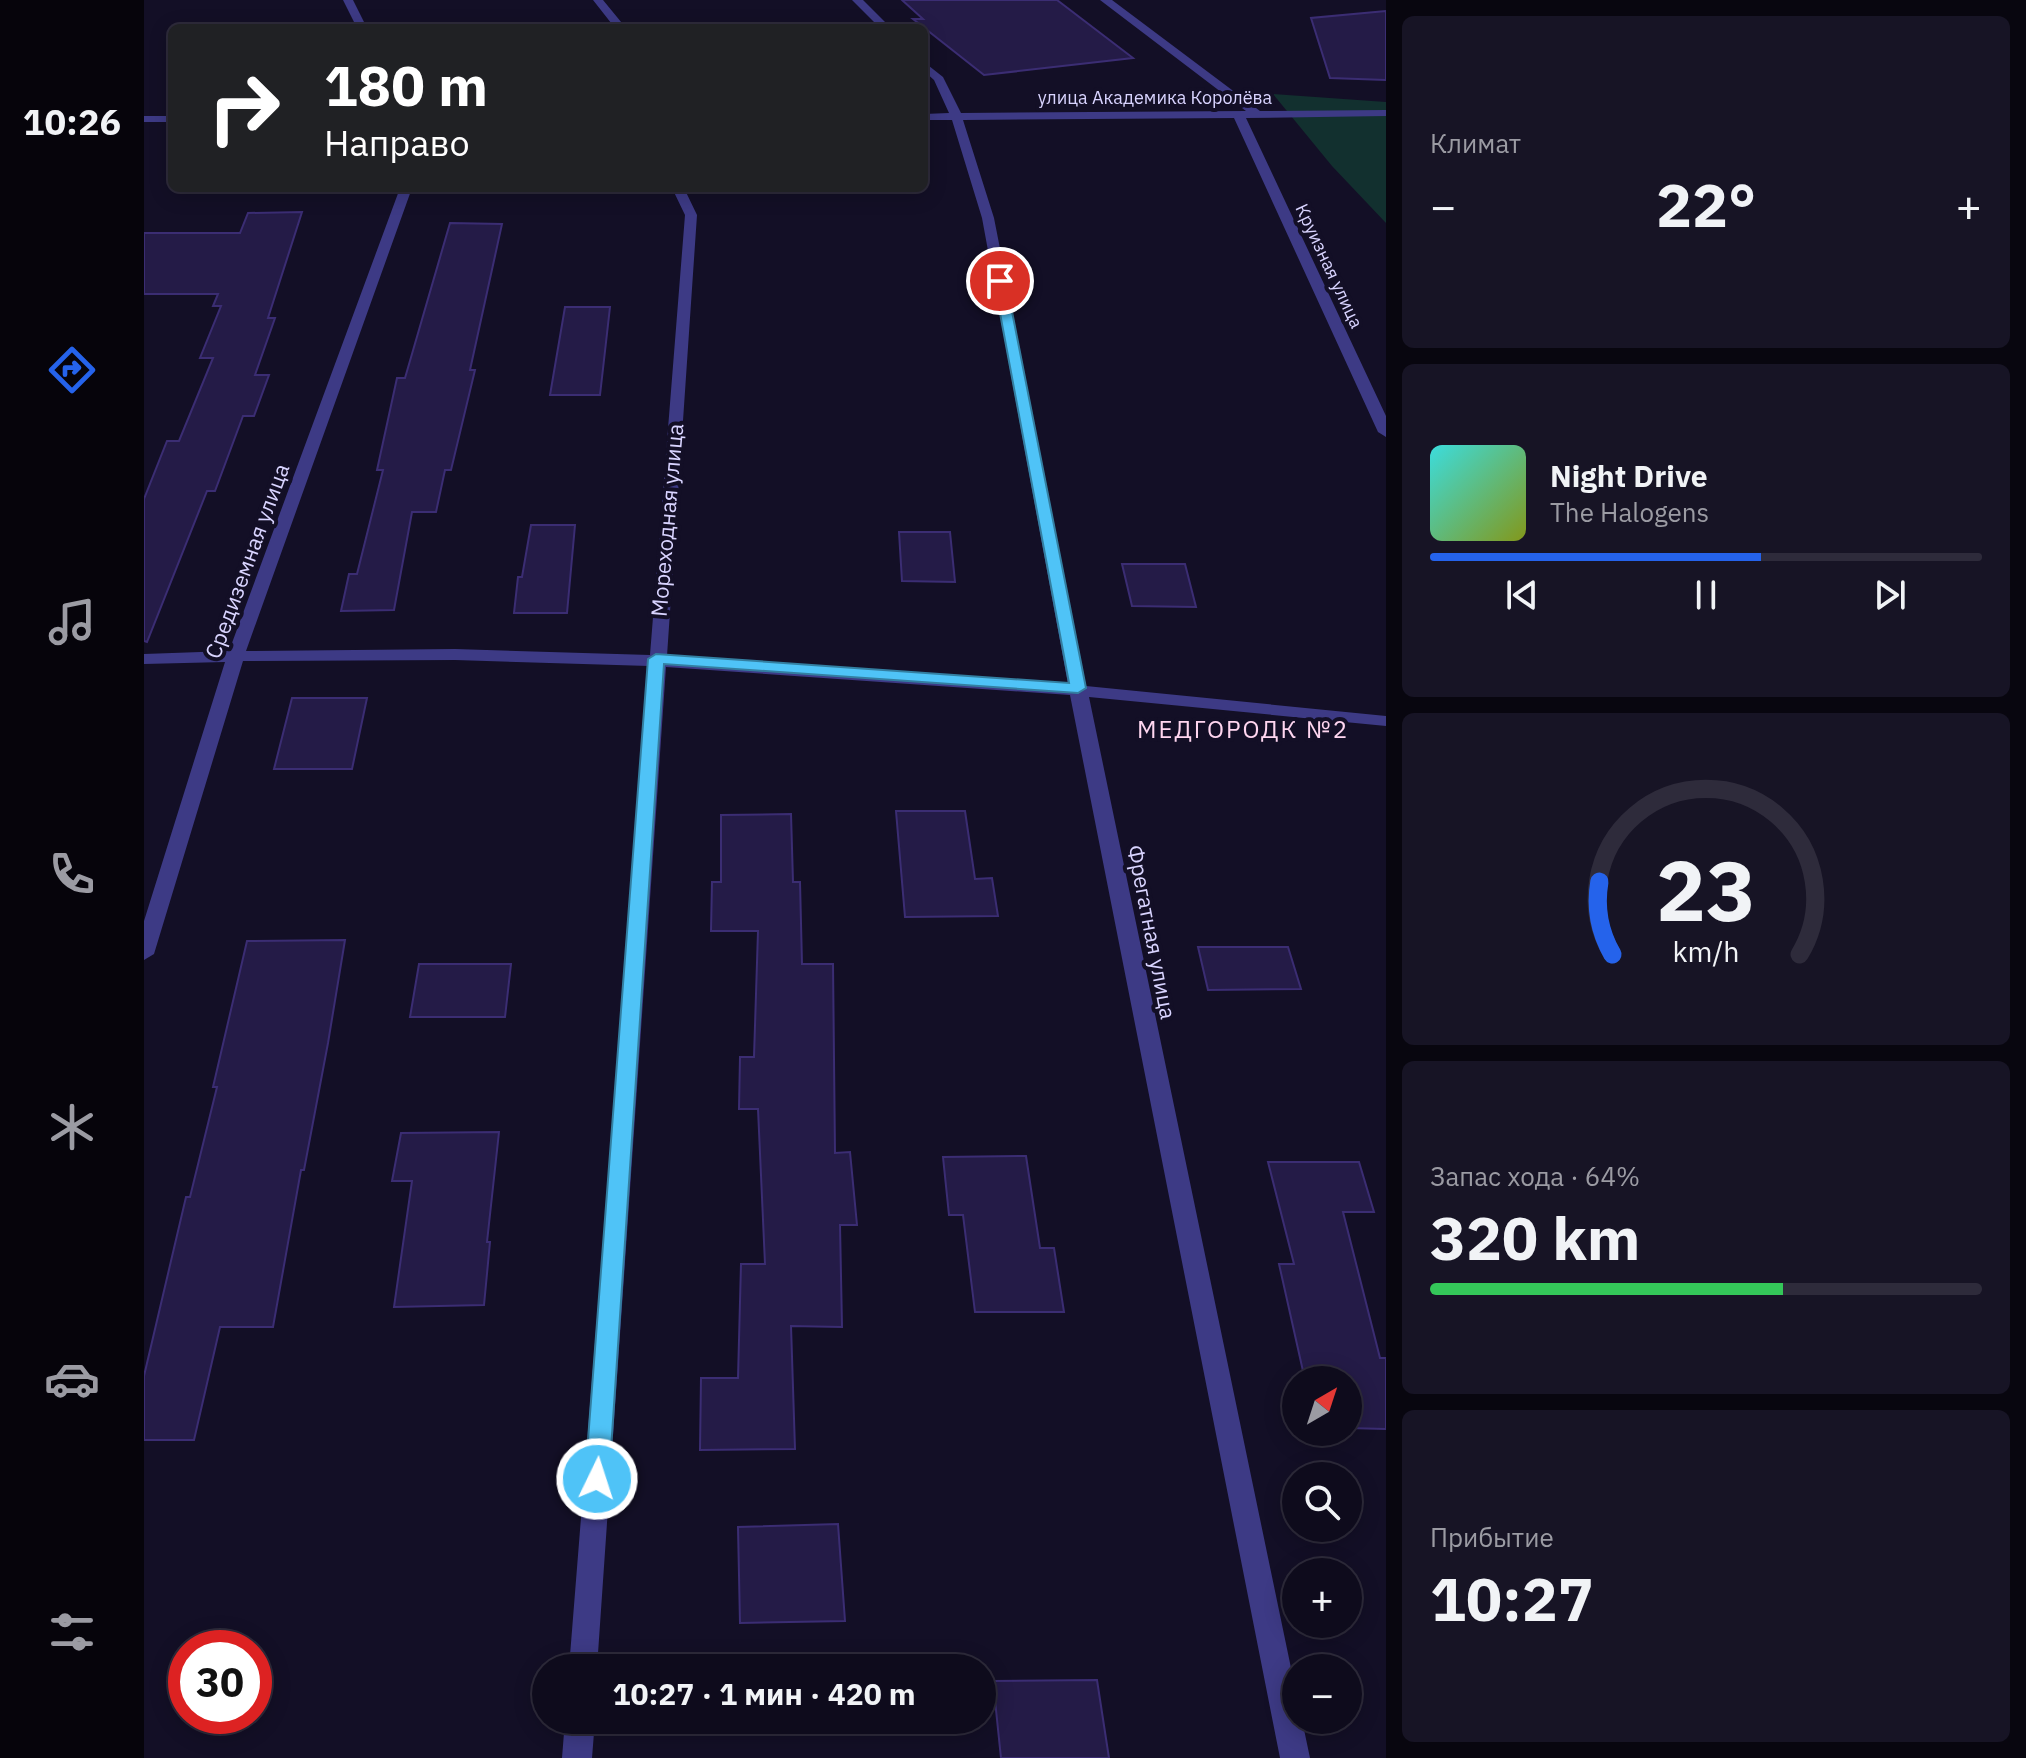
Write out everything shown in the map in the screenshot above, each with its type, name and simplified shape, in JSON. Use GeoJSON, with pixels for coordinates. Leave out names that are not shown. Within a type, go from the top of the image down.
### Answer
{"type":"FeatureCollection","features":[{"type":"Feature","properties":{"kind":"street"},"geometry":{"type":"LineString","coordinates":[[348,0],[360,24]]}},
{"type":"Feature","properties":{"kind":"street"},"geometry":{"type":"LineString","coordinates":[[598,0],[618,24]]}},
{"type":"Feature","properties":{"kind":"street"},"geometry":{"type":"LineString","coordinates":[[857,0],[882,24]]}},
{"type":"Feature","properties":{"kind":"street"},"geometry":{"type":"LineString","coordinates":[[1105,0],[1260,116]]}},
{"type":"Feature","properties":{"kind":"street","name":"Фрегатная улица"},"geometry":{"type":"LineString","coordinates":[[928,69],[939,79],[957,118],[988,218],[1078,688],[1295,1758]]}},
{"type":"Feature","properties":{"kind":"street","name":"улица Академика Королёва"},"geometry":{"type":"LineString","coordinates":[[928,117],[1386,113]]}},
{"type":"Feature","properties":{"kind":"street","name":"Круизная улица"},"geometry":{"type":"LineString","coordinates":[[1239,116],[1386,432]]}},
{"type":"Feature","properties":{"kind":"street"},"geometry":{"type":"LineString","coordinates":[[144,119],[168,119]]}},
{"type":"Feature","properties":{"kind":"street","name":"Средиземная улица"},"geometry":{"type":"LineString","coordinates":[[144,954],[236,655],[405,192]]}},
{"type":"Feature","properties":{"kind":"street","name":"Мореходная улица"},"geometry":{"type":"LineString","coordinates":[[584,1654],[691,215],[680,192]]}},
{"type":"Feature","properties":{"kind":"street"},"geometry":{"type":"LineString","coordinates":[[144,659],[236,655],[656,659],[1078,688],[1386,721]]}},
{"type":"Feature","properties":{"kind":"street"},"geometry":{"type":"LineString","coordinates":[[577,1758],[579,1734]]}},
{"type":"Feature","properties":{"kind":"green space"},"geometry":{"type":"Polygon","coordinates":[[[1273,94],[1386,102],[1386,223],[1332,166],[1273,94]]]}},
{"type":"Feature","properties":{"kind":"building"},"geometry":{"type":"Polygon","coordinates":[[[902,0],[1057,0],[1133,58],[984,75],[928,31],[928,24],[919,24],[913,19],[923,19],[902,0]]]}},
{"type":"Feature","properties":{"kind":"building"},"geometry":{"type":"Polygon","coordinates":[[[1386,11],[1386,80],[1330,78],[1311,18],[1386,11]]]}},
{"type":"Feature","properties":{"kind":"building"},"geometry":{"type":"Polygon","coordinates":[[[302,212],[268,318],[275,318],[255,375],[269,375],[254,416],[243,416],[215,491],[207,491],[147,642],[144,641],[144,499],[167,441],[179,441],[213,358],[200,358],[221,306],[213,306],[218,294],[144,294],[144,233],[240,233],[248,213],[302,212]]]}},
{"type":"Feature","properties":{"kind":"building"},"geometry":{"type":"Polygon","coordinates":[[[450,223],[502,224],[470,370],[475,370],[451,470],[445,470],[436,512],[412,512],[394,610],[341,611],[349,574],[357,574],[383,470],[377,470],[397,378],[405,378],[450,223]]]}},
{"type":"Feature","properties":{"kind":"building"},"geometry":{"type":"Polygon","coordinates":[[[565,307],[610,307],[600,395],[550,395],[565,307]]]}},
{"type":"Feature","properties":{"kind":"building"},"geometry":{"type":"Polygon","coordinates":[[[531,525],[575,525],[567,613],[514,613],[518,577],[522,577],[531,525]]]}},
{"type":"Feature","properties":{"kind":"building"},"geometry":{"type":"Polygon","coordinates":[[[899,532],[950,532],[955,582],[902,581],[899,532]]]}},
{"type":"Feature","properties":{"kind":"building"},"geometry":{"type":"Polygon","coordinates":[[[1122,564],[1185,564],[1196,607],[1132,606],[1122,564]]]}},
{"type":"Feature","properties":{"kind":"building"},"geometry":{"type":"Polygon","coordinates":[[[292,698],[367,698],[352,769],[274,769],[292,698]]]}},
{"type":"Feature","properties":{"kind":"building"},"geometry":{"type":"Polygon","coordinates":[[[896,811],[965,811],[975,879],[992,878],[998,916],[905,917],[896,811]]]}},
{"type":"Feature","properties":{"kind":"building"},"geometry":{"type":"Polygon","coordinates":[[[791,814],[793,882],[800,882],[802,964],[833,964],[835,1153],[850,1152],[857,1225],[840,1225],[842,1327],[791,1326],[795,1449],[700,1450],[701,1378],[738,1378],[741,1264],[765,1264],[758,1109],[739,1109],[740,1057],[754,1057],[758,931],[711,931],[712,882],[721,882],[721,815],[791,814]]]}},
{"type":"Feature","properties":{"kind":"building"},"geometry":{"type":"Polygon","coordinates":[[[345,940],[273,1327],[220,1327],[194,1440],[144,1440],[144,1376],[186,1197],[190,1197],[217,1087],[213,1087],[247,941],[345,940]]]}},
{"type":"Feature","properties":{"kind":"building"},"geometry":{"type":"Polygon","coordinates":[[[1198,947],[1288,947],[1301,989],[1208,990],[1198,947]]]}},
{"type":"Feature","properties":{"kind":"building"},"geometry":{"type":"Polygon","coordinates":[[[419,964],[511,964],[505,1017],[410,1017],[419,964]]]}},
{"type":"Feature","properties":{"kind":"building"},"geometry":{"type":"Polygon","coordinates":[[[499,1132],[487,1242],[490,1242],[484,1305],[394,1307],[412,1181],[392,1181],[401,1133],[499,1132]]]}},
{"type":"Feature","properties":{"kind":"building"},"geometry":{"type":"Polygon","coordinates":[[[1026,1156],[1040,1248],[1054,1248],[1064,1312],[975,1312],[963,1215],[949,1215],[943,1157],[1026,1156]]]}},
{"type":"Feature","properties":{"kind":"building"},"geometry":{"type":"Polygon","coordinates":[[[1268,1162],[1359,1162],[1374,1212],[1343,1212],[1380,1358],[1386,1358],[1386,1429],[1362,1428],[1362,1366],[1302,1366],[1279,1264],[1294,1264],[1268,1162]]]}},
{"type":"Feature","properties":{"kind":"building"},"geometry":{"type":"Polygon","coordinates":[[[838,1524],[845,1621],[740,1623],[738,1527],[838,1524]]]}},
{"type":"Feature","properties":{"kind":"building"},"geometry":{"type":"Polygon","coordinates":[[[1097,1680],[1109,1758],[1001,1758],[996,1681],[1097,1680]]]}},
{"type":"Feature","properties":{"kind":"district","name":"МЕДГОРОДК №2"},"geometry":{"type":"Point","coordinates":[1243,730]}},
{"type":"Feature","properties":{"kind":"route"},"geometry":{"type":"LineString","coordinates":[[597,1479],[656,659],[1078,688],[1000,281]]}}]}
